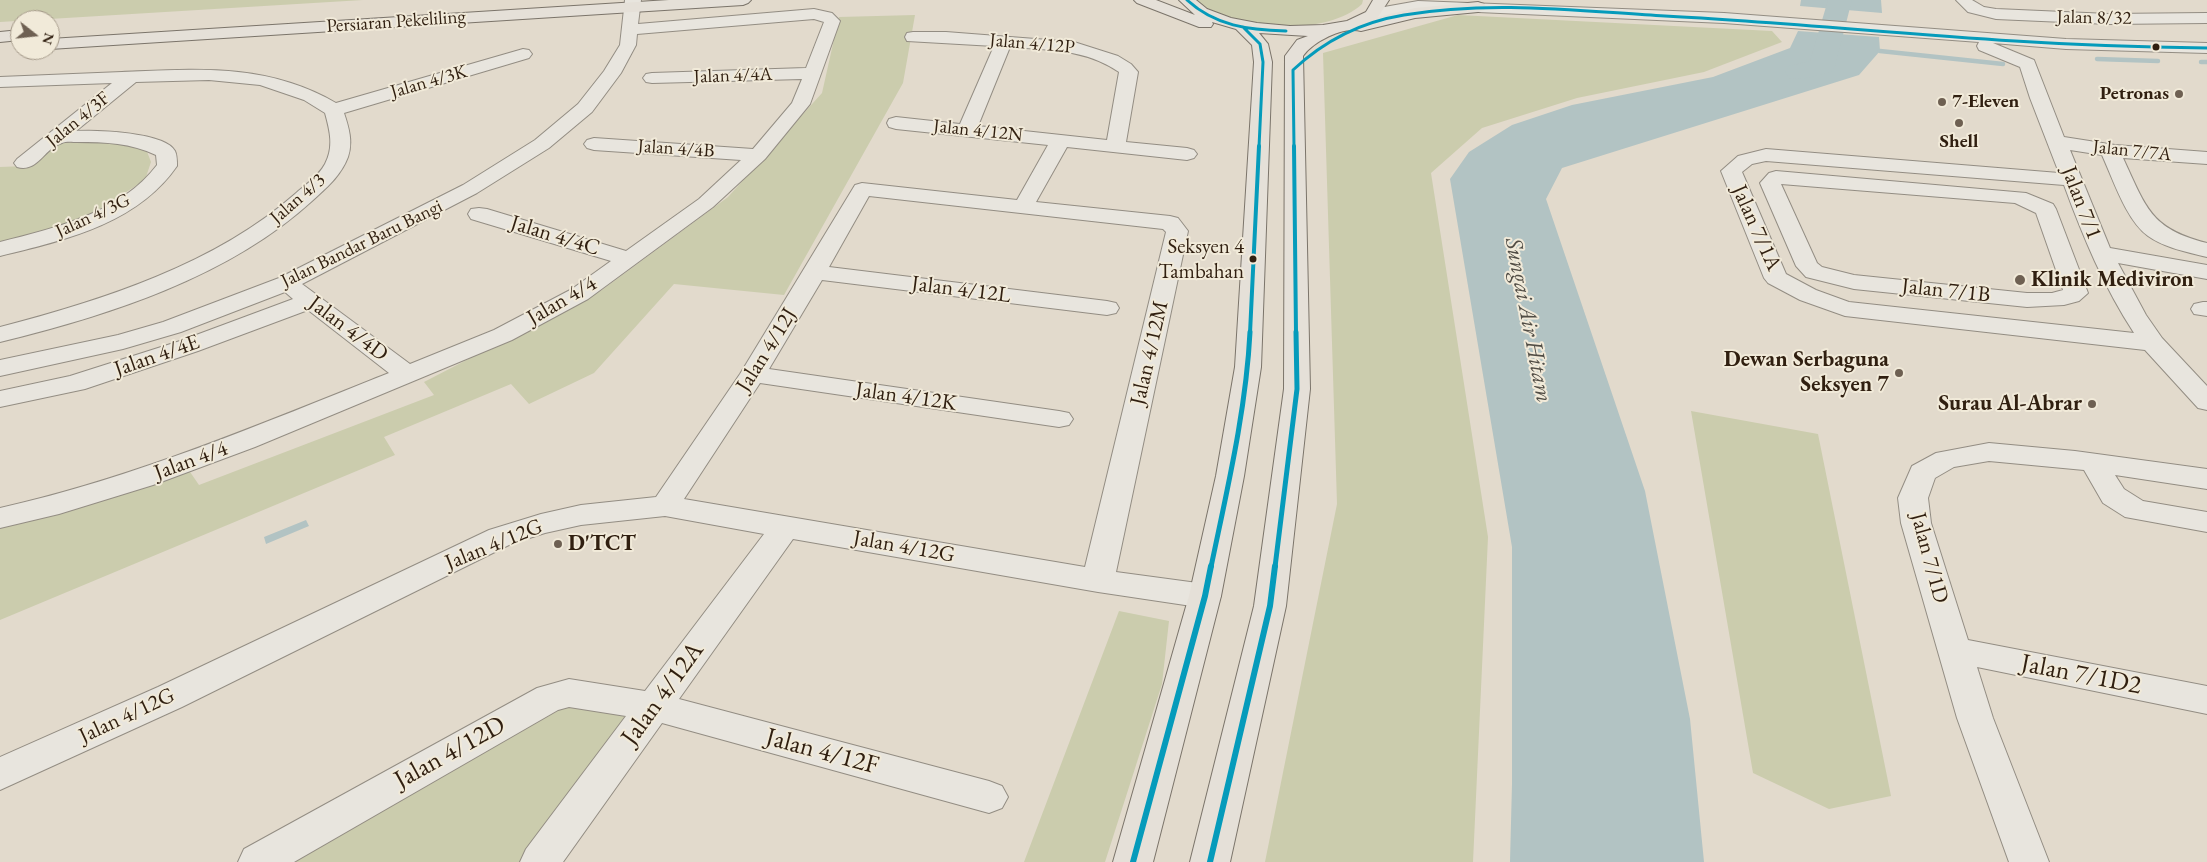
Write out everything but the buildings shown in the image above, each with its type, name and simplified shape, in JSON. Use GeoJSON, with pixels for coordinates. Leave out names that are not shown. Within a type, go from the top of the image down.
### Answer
{"type":"FeatureCollection","features":[{"type":"Feature","properties":{"kind":"main road","name":"Persiaran Pekeliling"},"geometry":{"type":"LineString","coordinates":[[60,32],[580,0]]}},
{"type":"Feature","properties":{"kind":"main road","name":"Persiaran Pekeliling"},"geometry":{"type":"LineString","coordinates":[[60,43],[633,12],[743,0]]}},
{"type":"Feature","properties":{"kind":"main road"},"geometry":{"type":"LineString","coordinates":[[1142,0],[1176,12],[1239,40],[1248,48],[1262,82]]}},
{"type":"Feature","properties":{"kind":"main road"},"geometry":{"type":"LineString","coordinates":[[1168,0],[1190,4],[1217,20],[1243,27],[1301,32],[1337,28]]}},
{"type":"Feature","properties":{"kind":"main road"},"geometry":{"type":"LineString","coordinates":[[1210,862],[1270,606],[1298,389],[1294,56],[1299,48],[1315,37],[1358,22],[1373,14],[1380,6],[1382,0]]}},
{"type":"Feature","properties":{"kind":"main road"},"geometry":{"type":"LineString","coordinates":[[1293,70],[1312,50],[1327,40],[1358,27],[1416,13],[1478,8]]}},
{"type":"Feature","properties":{"kind":"main road"},"geometry":{"type":"LineString","coordinates":[[1133,862],[1205,596],[1230,476],[1248,367],[1262,52],[1253,35],[1243,27]]}},
{"type":"Feature","properties":{"kind":"street"},"geometry":{"type":"LineString","coordinates":[[1532,0],[1644,2],[1788,18],[1896,26],[2136,36],[2206,45]]}},
{"type":"Feature","properties":{"kind":"street","name":"Jalan 8/32"},"geometry":{"type":"LineString","coordinates":[[1964,0],[1969,7],[1981,12],[2109,19],[2207,18]]}},
{"type":"Feature","properties":{"kind":"street"},"geometry":{"type":"LineString","coordinates":[[2093,0],[2109,19]]}},
{"type":"Feature","properties":{"kind":"street"},"geometry":{"type":"LineString","coordinates":[[2148,4],[2178,18]]}},
{"type":"Feature","properties":{"kind":"street"},"geometry":{"type":"LineString","coordinates":[[1373,14],[1418,6],[1788,18]]}},
{"type":"Feature","properties":{"kind":"street","name":"Jalan 4/4"},"geometry":{"type":"LineString","coordinates":[[0,518],[49,507],[143,478],[245,441],[503,335],[580,294],[706,203],[758,155],[801,104],[832,21],[821,15],[633,12]]}},
{"type":"Feature","properties":{"kind":"street","name":"Jalan Bandar Baru Bangi"},"geometry":{"type":"LineString","coordinates":[[0,368],[123,342],[172,328],[287,283],[470,189],[542,144],[585,108],[612,73],[628,45],[633,12]]}},
{"type":"Feature","properties":{"kind":"street"},"geometry":{"type":"LineString","coordinates":[[1896,26],[2001,51],[2028,64],[2038,54],[2046,50],[2110,46],[2206,45]]}},
{"type":"Feature","properties":{"kind":"street"},"geometry":{"type":"LineString","coordinates":[[1940,35],[2110,46]]}},
{"type":"Feature","properties":{"kind":"street","name":"Jalan 4/12P"},"geometry":{"type":"LineString","coordinates":[[913,37],[946,37],[1083,48],[1126,68],[1129,72],[1115,146]]}},
{"type":"Feature","properties":{"kind":"street"},"geometry":{"type":"LineString","coordinates":[[967,130],[1004,41]]}},
{"type":"Feature","properties":{"kind":"street","name":"Jalan 4/3K"},"geometry":{"type":"LineString","coordinates":[[334,110],[524,54]]}},
{"type":"Feature","properties":{"kind":"street","name":"Jalan 7/1"},"geometry":{"type":"LineString","coordinates":[[2028,64],[2039,98],[2101,253],[2134,315],[2153,343],[2207,402]]}},
{"type":"Feature","properties":{"kind":"street","name":"Jalan 4/4A"},"geometry":{"type":"LineString","coordinates":[[652,78],[814,73]]}},
{"type":"Feature","properties":{"kind":"street"},"geometry":{"type":"LineString","coordinates":[[0,82],[207,74],[252,78],[286,85],[314,96],[334,110]]}},
{"type":"Feature","properties":{"kind":"street","name":"Jalan 4/3F"},"geometry":{"type":"LineString","coordinates":[[24,163],[131,76]]}},
{"type":"Feature","properties":{"kind":"street","name":"Jalan 4/3"},"geometry":{"type":"LineString","coordinates":[[0,335],[78,313],[152,285],[207,261],[276,221],[304,199],[335,166],[342,139],[334,110]]}},
{"type":"Feature","properties":{"kind":"street","name":"Jalan 4/12N"},"geometry":{"type":"LineString","coordinates":[[896,123],[1187,154]]}},
{"type":"Feature","properties":{"kind":"street","name":"Jalan 4/3G"},"geometry":{"type":"LineString","coordinates":[[0,249],[43,238],[90,222],[127,203],[152,185],[167,166],[166,152],[151,143],[101,136],[56,137]]}},
{"type":"Feature","properties":{"kind":"street","name":"Jalan 4/12N"},"geometry":{"type":"LineString","coordinates":[[1023,207],[1060,140]]}},
{"type":"Feature","properties":{"kind":"street","name":"Jalan 7/7A"},"geometry":{"type":"LineString","coordinates":[[2057,142],[2110,150],[2207,158]]}},
{"type":"Feature","properties":{"kind":"street","name":"Jalan 4/4B"},"geometry":{"type":"LineString","coordinates":[[594,144],[758,155]]}},
{"type":"Feature","properties":{"kind":"street"},"geometry":{"type":"LineString","coordinates":[[2110,150],[2128,189],[2150,226],[2180,242],[2207,250]]}},
{"type":"Feature","properties":{"kind":"street","name":"Jalan 7/1A"},"geometry":{"type":"LineString","coordinates":[[2072,180],[1766,155],[1745,160],[1731,171],[1776,278],[1808,295],[1845,309],[2153,343]]}},
{"type":"Feature","properties":{"kind":"street"},"geometry":{"type":"LineString","coordinates":[[1898,166],[1913,189]]}},
{"type":"Feature","properties":{"kind":"street","name":"Jalan 7/1B"},"geometry":{"type":"LineString","coordinates":[[1776,177],[1913,189],[2019,197],[2045,209],[2076,294],[2068,298],[2052,301],[1854,282],[1814,272],[1807,266],[1770,183],[1776,177]]}},
{"type":"Feature","properties":{"kind":"street","name":"Jalan 4/12M"},"geometry":{"type":"LineString","coordinates":[[862,189],[1170,223],[1177,231],[1098,581]]}},
{"type":"Feature","properties":{"kind":"street","name":"Jalan 4/12J"},"geometry":{"type":"LineString","coordinates":[[664,506],[753,374],[815,272],[862,189]]}},
{"type":"Feature","properties":{"kind":"street","name":"Jalan 4/4C"},"geometry":{"type":"LineString","coordinates":[[479,214],[630,259]]}},
{"type":"Feature","properties":{"kind":"street"},"geometry":{"type":"LineString","coordinates":[[2101,253],[2207,272]]}},
{"type":"Feature","properties":{"kind":"street","name":"Jalan 4/12L"},"geometry":{"type":"LineString","coordinates":[[815,272],[1107,308]]}},
{"type":"Feature","properties":{"kind":"street","name":"Jalan 4/4D"},"geometry":{"type":"LineString","coordinates":[[287,283],[408,375]]}},
{"type":"Feature","properties":{"kind":"street"},"geometry":{"type":"LineString","coordinates":[[1959,293],[1977,324]]}},
{"type":"Feature","properties":{"kind":"street","name":"Jalan 4/4E"},"geometry":{"type":"LineString","coordinates":[[0,399],[76,383],[189,346],[311,301]]}},
{"type":"Feature","properties":{"kind":"street","name":"Jalan 4/12K"},"geometry":{"type":"LineString","coordinates":[[753,374],[1060,419]]}},
{"type":"Feature","properties":{"kind":"street","name":"Jalan 7/1D"},"geometry":{"type":"LineString","coordinates":[[2029,862],[1976,718],[1916,523],[1913,498],[1922,473],[1946,458],[1989,452],[2094,462],[2207,479]]}},
{"type":"Feature","properties":{"kind":"street"},"geometry":{"type":"LineString","coordinates":[[2094,462],[2113,496],[2135,510],[2207,522]]}},
{"type":"Feature","properties":{"kind":"street","name":"Jalan 4/12G"},"geometry":{"type":"LineString","coordinates":[[0,774],[170,697],[500,537],[541,524],[581,515],[664,506],[1098,581],[1205,596]]}},
{"type":"Feature","properties":{"kind":"street","name":"Jalan 4/12A"},"geometry":{"type":"LineString","coordinates":[[540,862],[786,526]]}},
{"type":"Feature","properties":{"kind":"street","name":"Jalan 7/1D2"},"geometry":{"type":"LineString","coordinates":[[1954,650],[2207,700]]}},
{"type":"Feature","properties":{"kind":"street","name":"Jalan 4/12D"},"geometry":{"type":"LineString","coordinates":[[258,862],[548,698],[569,693],[654,706]]}},
{"type":"Feature","properties":{"kind":"street","name":"Jalan 4/12F"},"geometry":{"type":"LineString","coordinates":[[654,706],[989,797]]}},
{"type":"Feature","properties":{"kind":"green space"},"geometry":{"type":"Polygon","coordinates":[[[0,0],[363,0],[60,18],[60,10],[10,10],[10,21],[0,22],[0,0]]]}},
{"type":"Feature","properties":{"kind":"green space"},"geometry":{"type":"Polygon","coordinates":[[[1195,0],[1363,0],[1362,4],[1348,14],[1330,21],[1310,25],[1267,26],[1246,23],[1210,12],[1195,0]]]}},
{"type":"Feature","properties":{"kind":"green space"},"geometry":{"type":"Polygon","coordinates":[[[915,15],[903,83],[784,295],[674,284],[594,373],[529,404],[511,384],[384,437],[395,455],[0,620],[0,524],[188,469],[199,485],[434,395],[424,382],[602,290],[728,197],[822,93],[839,17],[915,15]]]}},
{"type":"Feature","properties":{"kind":"green space"},"geometry":{"type":"Polygon","coordinates":[[[1458,15],[1772,31],[1782,42],[1704,72],[1577,98],[1482,128],[1431,173],[1488,537],[1473,862],[1265,862],[1337,504],[1323,53],[1458,15]]]}},
{"type":"Feature","properties":{"kind":"green space"},"geometry":{"type":"Polygon","coordinates":[[[61,140],[123,141],[146,149],[151,162],[145,180],[84,219],[31,237],[0,243],[0,167],[26,166],[61,140]]]}},
{"type":"Feature","properties":{"kind":"green space"},"geometry":{"type":"Polygon","coordinates":[[[1691,411],[1818,434],[1891,796],[1829,809],[1753,773],[1691,411]]]}},
{"type":"Feature","properties":{"kind":"green space"},"geometry":{"type":"Polygon","coordinates":[[[1119,611],[1169,621],[1162,684],[1105,862],[1024,862],[1119,611]]]}},
{"type":"Feature","properties":{"kind":"green space"},"geometry":{"type":"Polygon","coordinates":[[[565,706],[635,714],[524,862],[283,862],[565,706]]]}},
{"type":"Feature","properties":{"kind":"water"},"geometry":{"type":"Polygon","coordinates":[[[1801,0],[1881,0],[1882,13],[1800,6],[1801,0]]]}},
{"type":"Feature","properties":{"kind":"water"},"geometry":{"type":"Polygon","coordinates":[[[1798,31],[1879,37],[1880,51],[1859,75],[1562,168],[1546,199],[1645,491],[1690,719],[1704,862],[1510,862],[1512,784],[1512,547],[1450,179],[1469,152],[1512,125],[1572,105],[1713,77],[1790,48],[1798,31]]]}},
{"type":"Feature","properties":{"kind":"water"},"geometry":{"type":"Polygon","coordinates":[[[306,520],[309,526],[266,544],[264,537],[306,520]]]}},
{"type":"Feature","properties":{"kind":"waterway","name":"Sungai Air Hitam"},"geometry":{"type":"LineString","coordinates":[[1799,72],[1822,66],[1840,0]]}},
{"type":"Feature","properties":{"kind":"waterway"},"geometry":{"type":"LineString","coordinates":[[1880,51],[2003,64]]}},
{"type":"Feature","properties":{"kind":"waterway"},"geometry":{"type":"LineString","coordinates":[[2097,59],[2158,61]]}},
{"type":"Feature","properties":{"kind":"waterway"},"geometry":{"type":"LineString","coordinates":[[2201,62],[2207,62]]}},
{"type":"Feature","properties":{"kind":"transit line"},"geometry":{"type":"LineString","coordinates":[[1187,0],[1197,9],[1220,21],[1246,28],[1286,31]]}},
{"type":"Feature","properties":{"kind":"transit line"},"geometry":{"type":"LineString","coordinates":[[1210,862],[1270,606],[1297,389],[1293,70],[1305,58],[1330,40],[1372,22],[1435,11],[1496,7],[1703,18],[2067,44],[2207,48]]}},
{"type":"Feature","properties":{"kind":"transit line"},"geometry":{"type":"LineString","coordinates":[[1133,862],[1205,596],[1230,476],[1248,367],[1263,62],[1260,44],[1243,27]]}},
{"type":"Feature","properties":{"kind":"place","name":"Petronas"},"geometry":{"type":"Point","coordinates":[2179,94]}},
{"type":"Feature","properties":{"kind":"place","name":"7-Eleven"},"geometry":{"type":"Point","coordinates":[1942,102]}},
{"type":"Feature","properties":{"kind":"place","name":"Shell"},"geometry":{"type":"Point","coordinates":[1959,123]}},
{"type":"Feature","properties":{"kind":"place","name":"Seksyen 4 Tambahan"},"geometry":{"type":"Point","coordinates":[1253,259]}},
{"type":"Feature","properties":{"kind":"place","name":"Klinik Mediviron"},"geometry":{"type":"Point","coordinates":[2020,280]}},
{"type":"Feature","properties":{"kind":"place","name":"Dewan Serbaguna Seksyen 7"},"geometry":{"type":"Point","coordinates":[1899,373]}},
{"type":"Feature","properties":{"kind":"place","name":"Surau Al-Abrar"},"geometry":{"type":"Point","coordinates":[2092,404]}},
{"type":"Feature","properties":{"kind":"place","name":"D'TCT"},"geometry":{"type":"Point","coordinates":[558,544]}}]}
